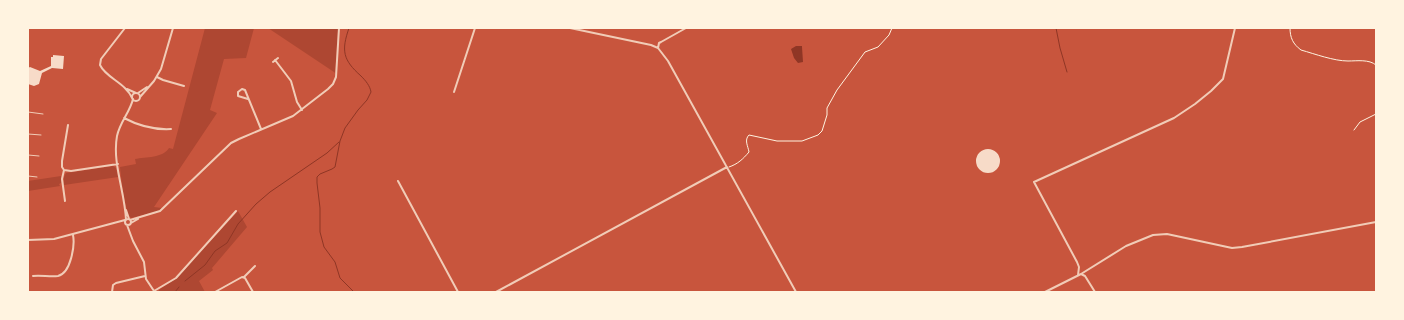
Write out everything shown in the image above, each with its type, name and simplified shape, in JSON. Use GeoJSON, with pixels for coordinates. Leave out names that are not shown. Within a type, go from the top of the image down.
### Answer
{"type":"FeatureCollection","features":[{"type":"Feature","properties":{"kind":"street"},"geometry":{"type":"LineString","coordinates":[[125,28],[101,59],[100,63],[103,70],[126,88],[137,93],[140,97]]}},
{"type":"Feature","properties":{"kind":"street"},"geometry":{"type":"LineString","coordinates":[[129,223],[126,220],[116,150],[116,140],[119,128],[129,110],[156,76],[163,62],[173,28]]}},
{"type":"Feature","properties":{"kind":"street"},"geometry":{"type":"LineString","coordinates":[[28,240],[50,239],[117,224],[129,223],[162,210],[231,143],[293,116],[328,89],[335,81],[339,28]]}},
{"type":"Feature","properties":{"kind":"street"},"geometry":{"type":"LineString","coordinates":[[454,92],[476,28]]}},
{"type":"Feature","properties":{"kind":"street"},"geometry":{"type":"LineString","coordinates":[[570,28],[651,45],[658,48],[668,61],[796,292]]}},
{"type":"Feature","properties":{"kind":"street"},"geometry":{"type":"LineString","coordinates":[[658,48],[659,43],[686,28]]}},
{"type":"Feature","properties":{"kind":"street"},"geometry":{"type":"LineString","coordinates":[[1078,275],[1077,262],[1034,182],[1174,118],[1195,104],[1223,79],[1235,28]]}},
{"type":"Feature","properties":{"kind":"street"},"geometry":{"type":"LineString","coordinates":[[275,60],[291,81],[297,102],[302,110]]}},
{"type":"Feature","properties":{"kind":"street"},"geometry":{"type":"LineString","coordinates":[[156,76],[163,80],[184,86]]}},
{"type":"Feature","properties":{"kind":"street"},"geometry":{"type":"LineString","coordinates":[[129,110],[133,94],[151,84]]}},
{"type":"Feature","properties":{"kind":"street"},"geometry":{"type":"LineString","coordinates":[[126,88],[133,98],[138,100]]}},
{"type":"Feature","properties":{"kind":"street"},"geometry":{"type":"LineString","coordinates":[[248,99],[239,97],[237,95],[238,92],[243,89],[248,99],[261,129]]}},
{"type":"Feature","properties":{"kind":"street"},"geometry":{"type":"LineString","coordinates":[[124,118],[138,125],[149,128],[171,129]]}},
{"type":"Feature","properties":{"kind":"street"},"geometry":{"type":"LineString","coordinates":[[65,201],[62,179],[64,170],[62,167],[62,161],[68,125]]}},
{"type":"Feature","properties":{"kind":"street"},"geometry":{"type":"LineString","coordinates":[[64,170],[68,172],[118,164]]}},
{"type":"Feature","properties":{"kind":"street"},"geometry":{"type":"LineString","coordinates":[[496,292],[727,167]]}},
{"type":"Feature","properties":{"kind":"street"},"geometry":{"type":"LineString","coordinates":[[398,181],[458,292]]}},
{"type":"Feature","properties":{"kind":"street"},"geometry":{"type":"LineString","coordinates":[[124,205],[133,241],[144,262],[146,276],[154,292],[176,278],[236,211]]}},
{"type":"Feature","properties":{"kind":"street"},"geometry":{"type":"LineString","coordinates":[[126,220],[129,223]]}},
{"type":"Feature","properties":{"kind":"street"},"geometry":{"type":"LineString","coordinates":[[117,224],[126,220]]}},
{"type":"Feature","properties":{"kind":"street"},"geometry":{"type":"LineString","coordinates":[[1045,292],[1081,274],[1126,246],[1153,235],[1167,234],[1237,248],[1376,222]]}},
{"type":"Feature","properties":{"kind":"street"},"geometry":{"type":"LineString","coordinates":[[33,276],[56,276],[65,272],[74,247],[73,234]]}},
{"type":"Feature","properties":{"kind":"street"},"geometry":{"type":"LineString","coordinates":[[215,292],[239,278],[244,277],[255,266]]}},
{"type":"Feature","properties":{"kind":"street"},"geometry":{"type":"LineString","coordinates":[[1081,274],[1085,276],[1095,292]]}},
{"type":"Feature","properties":{"kind":"street"},"geometry":{"type":"LineString","coordinates":[[112,292],[112,287],[116,283],[146,276]]}},
{"type":"Feature","properties":{"kind":"street"},"geometry":{"type":"LineString","coordinates":[[244,277],[253,292]]}},
{"type":"Feature","properties":{"kind":"lane"},"geometry":{"type":"LineString","coordinates":[[28,112],[43,114]]}},
{"type":"Feature","properties":{"kind":"lane"},"geometry":{"type":"LineString","coordinates":[[28,134],[41,135]]}},
{"type":"Feature","properties":{"kind":"lane"},"geometry":{"type":"LineString","coordinates":[[28,155],[39,156]]}},
{"type":"Feature","properties":{"kind":"lane"},"geometry":{"type":"LineString","coordinates":[[28,176],[37,177]]}},
{"type":"Feature","properties":{"kind":"path"},"geometry":{"type":"LineString","coordinates":[[727,167],[740,162],[749,152],[746,138],[749,135],[777,141],[802,141],[818,135],[822,131],[827,115],[827,108],[837,90],[865,52],[878,47],[889,35],[892,28]]}},
{"type":"Feature","properties":{"kind":"path"},"geometry":{"type":"LineString","coordinates":[[1290,28],[1291,40],[1301,50],[1347,61],[1363,61],[1374,63],[1376,65]]}},
{"type":"Feature","properties":{"kind":"path"},"geometry":{"type":"LineString","coordinates":[[1354,130],[1360,122],[1376,114]]}},
{"type":"Feature","properties":{"kind":"shaded area"},"geometry":{"type":"Polygon","coordinates":[[[205,28],[254,28],[246,58],[224,59],[210,110],[217,113],[154,207],[162,208],[159,211],[131,218],[125,202],[120,167],[136,164],[135,159],[163,154],[169,148],[173,149],[205,28]]]}},
{"type":"Feature","properties":{"kind":"shaded area"},"geometry":{"type":"Polygon","coordinates":[[[268,28],[338,28],[335,73],[334,72],[268,28]]]}},
{"type":"Feature","properties":{"kind":"shaded area"},"geometry":{"type":"Polygon","coordinates":[[[796,46],[802,46],[803,62],[798,63],[794,58],[791,49],[796,46]]]}},
{"type":"Feature","properties":{"kind":"shaded area"},"geometry":{"type":"Polygon","coordinates":[[[113,166],[116,168],[118,177],[64,185],[64,177],[66,173],[113,166]]]}},
{"type":"Feature","properties":{"kind":"shaded area"},"geometry":{"type":"Polygon","coordinates":[[[61,176],[60,186],[28,191],[28,181],[61,176]]]}},
{"type":"Feature","properties":{"kind":"shaded area"},"geometry":{"type":"Polygon","coordinates":[[[238,211],[247,227],[212,268],[213,270],[199,281],[205,292],[158,292],[160,289],[177,278],[238,211]]]}},
{"type":"Feature","properties":{"kind":"building"},"geometry":{"type":"Polygon","coordinates":[[[53,55],[64,56],[63,69],[52,68],[42,73],[39,84],[34,86],[28,84],[28,68],[30,67],[40,71],[51,66],[51,57],[53,57],[53,55]]]}},
{"type":"Feature","properties":{"kind":"building"},"geometry":{"type":"Polygon","coordinates":[[[988,149],[997,152],[1000,161],[997,170],[988,173],[979,170],[976,161],[979,152],[988,149]]]}},
{"type":"Feature","properties":{"kind":"waterway"},"geometry":{"type":"LineString","coordinates":[[349,28],[346,36],[345,55],[350,65],[368,84],[371,92],[367,100],[345,128],[340,141],[335,167],[320,174],[317,177],[317,183],[320,208],[320,232],[324,247],[335,262],[340,278],[354,292]]}},
{"type":"Feature","properties":{"kind":"waterway"},"geometry":{"type":"LineString","coordinates":[[1056,28],[1067,72]]}},
{"type":"Feature","properties":{"kind":"waterway"},"geometry":{"type":"LineString","coordinates":[[185,281],[205,265],[215,251],[227,243],[238,224],[256,204],[270,192],[327,153],[339,142]]}},
{"type":"Feature","properties":{"kind":"waterway"},"geometry":{"type":"LineString","coordinates":[[175,292],[179,287]]}}]}
